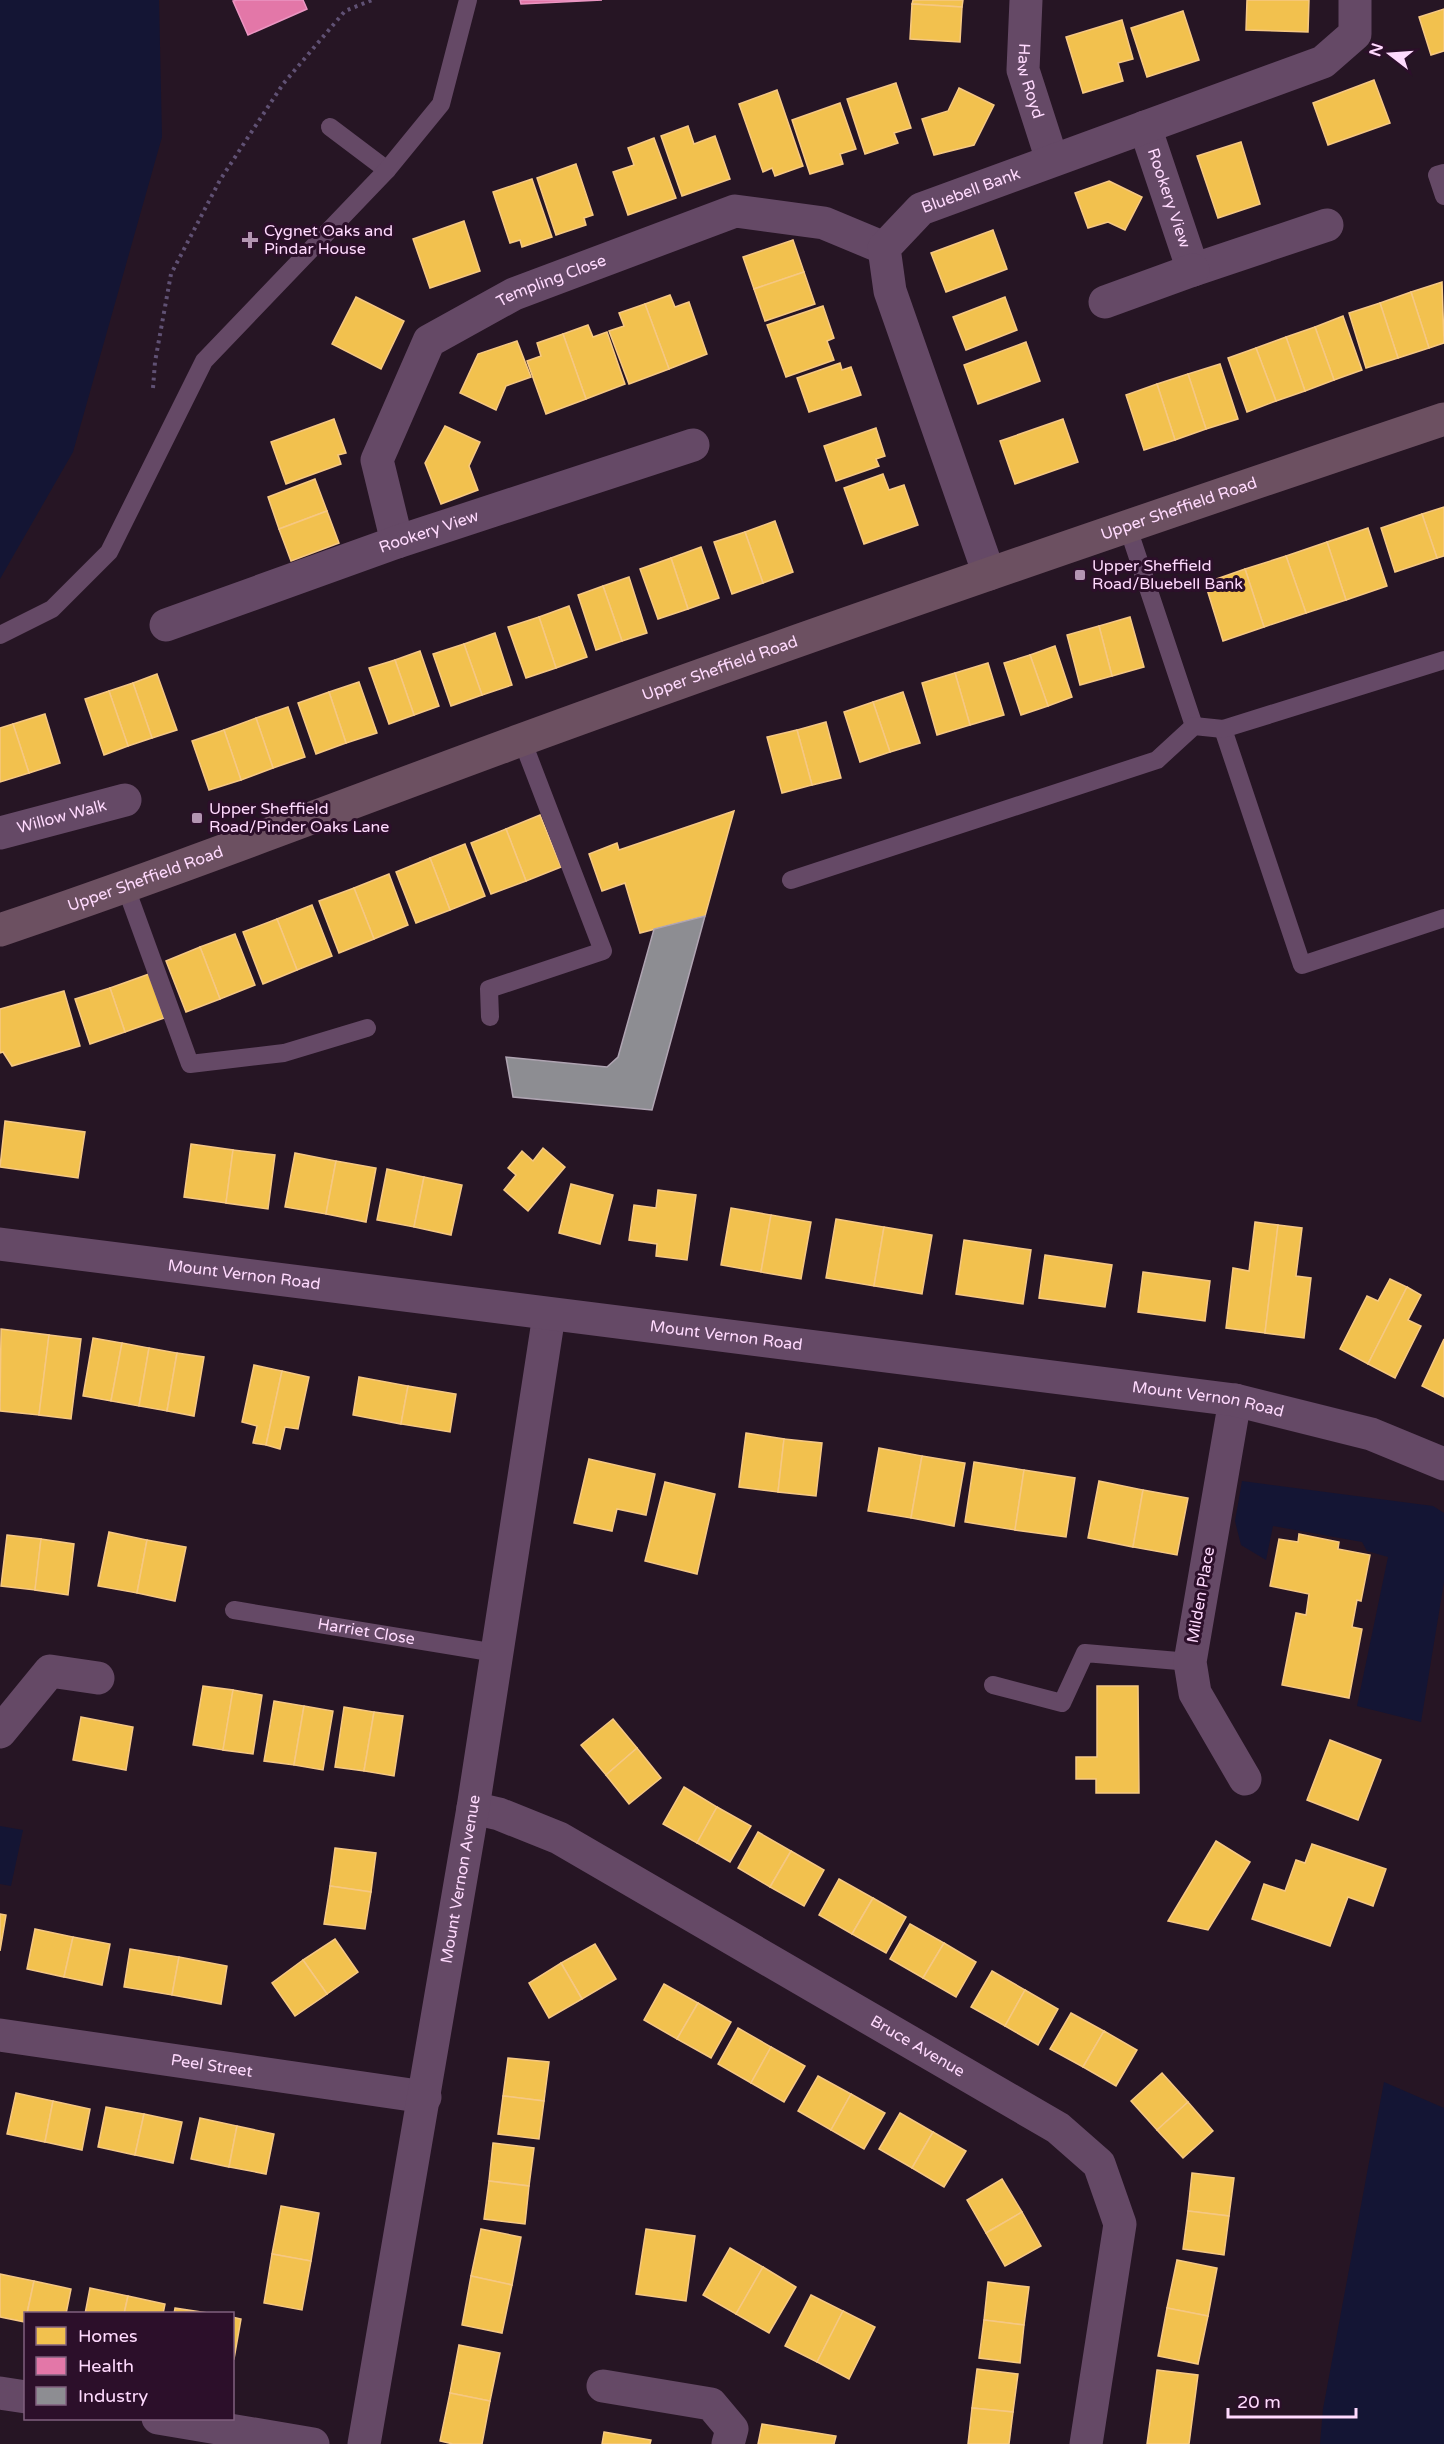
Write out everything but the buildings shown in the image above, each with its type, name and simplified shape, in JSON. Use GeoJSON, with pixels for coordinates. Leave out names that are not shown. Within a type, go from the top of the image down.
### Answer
{"type":"FeatureCollection","features":[{"type":"Feature","properties":{"kind":"highway","name":"Upper Sheffield Road"},"geometry":{"type":"LineString","coordinates":[[0,930],[126,888],[522,740],[1127,525],[1444,419]]}},
{"type":"Feature","properties":{"kind":"street","name":"Haw Royd"},"geometry":{"type":"LineString","coordinates":[[1026,0],[1023,70],[1052,160]]}},
{"type":"Feature","properties":{"kind":"street","name":"Bluebell Bank"},"geometry":{"type":"LineString","coordinates":[[884,248],[921,208],[1323,62],[1355,34],[1355,0]]}},
{"type":"Feature","properties":{"kind":"street","name":"Rookery View"},"geometry":{"type":"LineString","coordinates":[[1145,127],[1193,270]]}},
{"type":"Feature","properties":{"kind":"street","name":"Templing Close"},"geometry":{"type":"LineString","coordinates":[[397,542],[377,460],[429,341],[514,294],[735,211],[824,223],[884,248]]}},
{"type":"Feature","properties":{"kind":"street","name":"Rookery View"},"geometry":{"type":"LineString","coordinates":[[1105,302],[1327,225]]}},
{"type":"Feature","properties":{"kind":"street"},"geometry":{"type":"LineString","coordinates":[[884,248],[890,291],[990,574]]}},
{"type":"Feature","properties":{"kind":"street","name":"Rookery View"},"geometry":{"type":"LineString","coordinates":[[166,625],[397,542],[693,445]]}},
{"type":"Feature","properties":{"kind":"street","name":"Willow Walk"},"geometry":{"type":"LineString","coordinates":[[0,832],[125,800]]}},
{"type":"Feature","properties":{"kind":"street","name":"Mount Vernon Road"},"geometry":{"type":"LineString","coordinates":[[0,1244],[1235,1400],[1371,1434],[1444,1464]]}},
{"type":"Feature","properties":{"kind":"street","name":"Mount Vernon Avenue"},"geometry":{"type":"LineString","coordinates":[[364,2444],[473,1808],[549,1315]]}},
{"type":"Feature","properties":{"kind":"street","name":"Milden Place"},"geometry":{"type":"LineString","coordinates":[[1235,1400],[1190,1662],[1195,1693],[1245,1779]]}},
{"type":"Feature","properties":{"kind":"street"},"geometry":{"type":"LineString","coordinates":[[0,1732],[50,1671],[98,1678]]}},
{"type":"Feature","properties":{"kind":"street","name":"Bruce Avenue"},"geometry":{"type":"LineString","coordinates":[[473,1808],[499,1814],[559,1838],[1058,2128],[1099,2164],[1120,2223],[1086,2444]]}},
{"type":"Feature","properties":{"kind":"street","name":"Peel Street"},"geometry":{"type":"LineString","coordinates":[[0,2035],[425,2097]]}},
{"type":"Feature","properties":{"kind":"street"},"geometry":{"type":"LineString","coordinates":[[603,2386],[711,2404],[732,2429],[728,2444]]}},
{"type":"Feature","properties":{"kind":"street"},"geometry":{"type":"LineString","coordinates":[[0,2393],[24,2397]]}},
{"type":"Feature","properties":{"kind":"street"},"geometry":{"type":"LineString","coordinates":[[170,2420],[313,2444]]}},
{"type":"Feature","properties":{"kind":"lane"},"geometry":{"type":"LineString","coordinates":[[0,635],[52,609],[109,552],[204,361],[387,170],[441,104],[468,0]]}},
{"type":"Feature","properties":{"kind":"lane"},"geometry":{"type":"LineString","coordinates":[[330,127],[387,170]]}},
{"type":"Feature","properties":{"kind":"lane"},"geometry":{"type":"LineString","coordinates":[[1444,173],[1437,176],[1444,196]]}},
{"type":"Feature","properties":{"kind":"lane"},"geometry":{"type":"LineString","coordinates":[[1127,525],[1194,726]]}},
{"type":"Feature","properties":{"kind":"lane"},"geometry":{"type":"LineString","coordinates":[[791,880],[1157,760],[1194,726],[1223,729],[1444,660]]}},
{"type":"Feature","properties":{"kind":"lane"},"geometry":{"type":"LineString","coordinates":[[1223,729],[1302,965],[1444,918]]}},
{"type":"Feature","properties":{"kind":"lane"},"geometry":{"type":"LineString","coordinates":[[490,1017],[489,989],[603,951],[522,740]]}},
{"type":"Feature","properties":{"kind":"lane"},"geometry":{"type":"LineString","coordinates":[[126,888],[190,1064],[284,1053],[367,1028]]}},
{"type":"Feature","properties":{"kind":"lane","name":"Harriet Close"},"geometry":{"type":"LineString","coordinates":[[234,1610],[496,1653]]}},
{"type":"Feature","properties":{"kind":"lane"},"geometry":{"type":"LineString","coordinates":[[993,1685],[1062,1703],[1085,1653],[1190,1662]]}},
{"type":"Feature","properties":{"kind":"path"},"geometry":{"type":"LineString","coordinates":[[153,394],[155,362],[171,274],[220,180],[283,84],[345,10],[372,0]]}},
{"type":"Feature","properties":{"kind":"shaded area"},"geometry":{"type":"Polygon","coordinates":[[[0,0],[159,0],[162,137],[73,452],[0,579],[0,0]]]}},
{"type":"Feature","properties":{"kind":"shaded area"},"geometry":{"type":"Polygon","coordinates":[[[1242,1481],[1433,1506],[1444,1513],[1444,1582],[1421,1722],[1357,1706],[1388,1557],[1367,1551],[1362,1542],[1273,1526],[1266,1560],[1241,1545],[1235,1521],[1242,1481]]]}},
{"type":"Feature","properties":{"kind":"shaded area"},"geometry":{"type":"Polygon","coordinates":[[[0,1826],[23,1830],[11,1886],[0,1884],[0,1826]]]}},
{"type":"Feature","properties":{"kind":"shaded area"},"geometry":{"type":"Polygon","coordinates":[[[1384,2082],[1444,2108],[1444,2444],[1320,2444],[1323,2409],[1384,2082]]]}},
{"type":"Feature","properties":{"kind":"place","name":"Cygnet Oaks and Pindar House"},"geometry":{"type":"Point","coordinates":[250,240]}},
{"type":"Feature","properties":{"kind":"place","name":"Upper Sheffield Road/Bluebell Bank"},"geometry":{"type":"Point","coordinates":[1080,575]}},
{"type":"Feature","properties":{"kind":"place","name":"Upper Sheffield Road/Pinder Oaks Lane"},"geometry":{"type":"Point","coordinates":[197,818]}}]}
